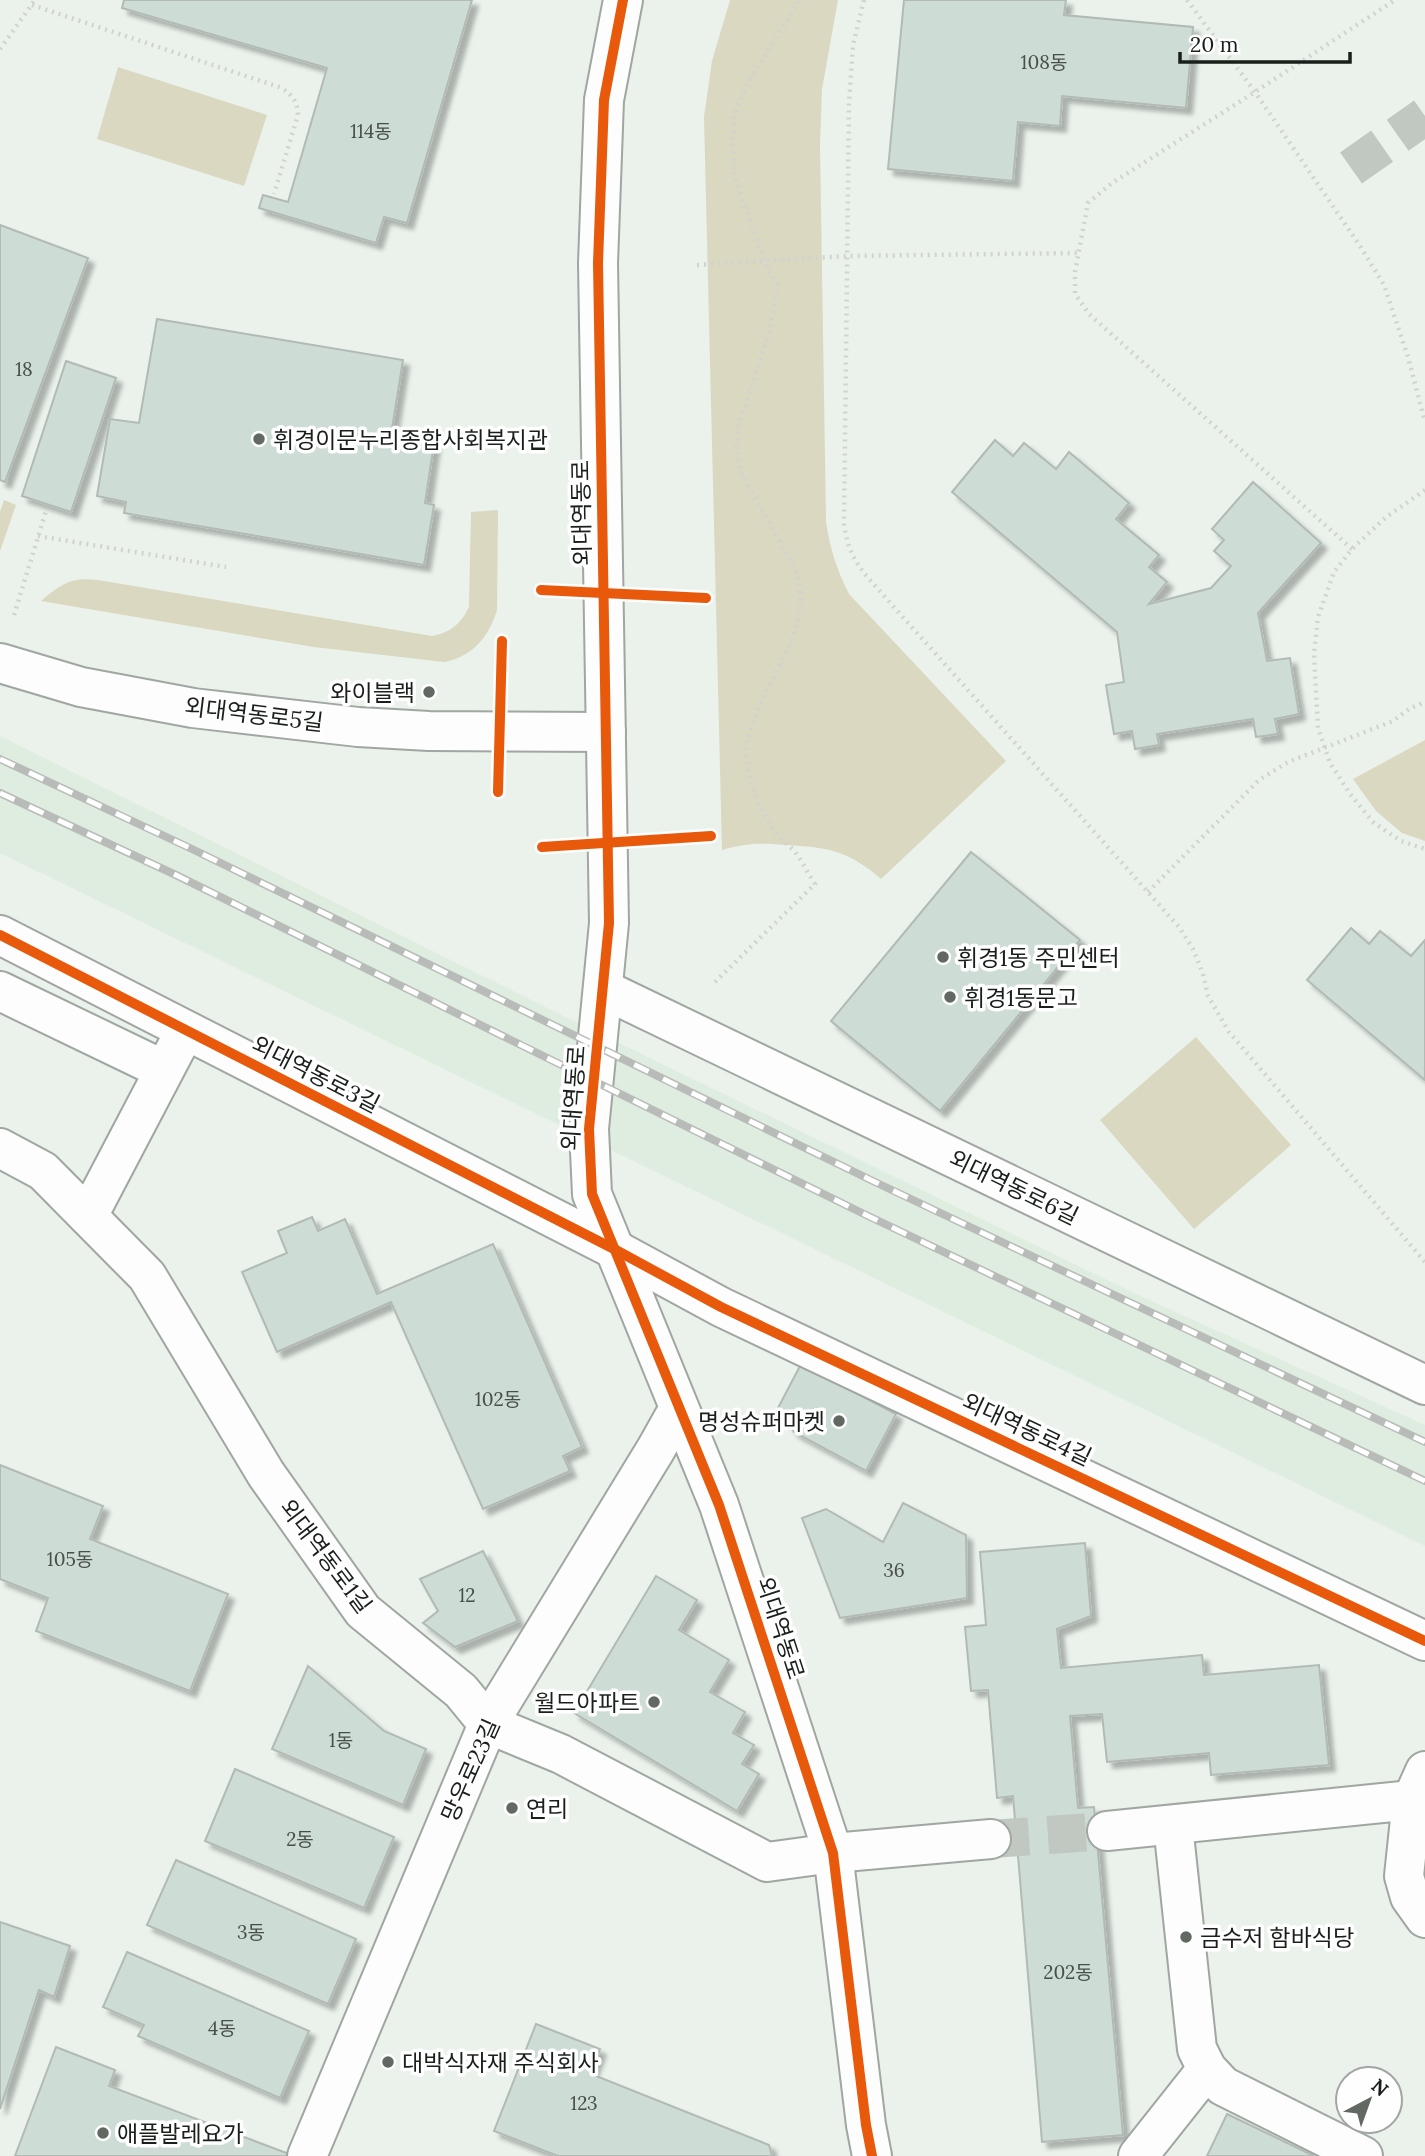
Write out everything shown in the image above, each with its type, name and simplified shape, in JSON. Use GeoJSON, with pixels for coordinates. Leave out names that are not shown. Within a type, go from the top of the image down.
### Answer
{"type":"FeatureCollection","features":[{"type":"Feature","properties":{"kind":"street","name":"외대역동로"},"geometry":{"type":"LineString","coordinates":[[622,0],[604,100],[597,263],[609,923],[589,1129],[592,1195],[719,1505],[833,1853],[872,2156]]}},
{"type":"Feature","properties":{"kind":"street","name":"외대역동로5길"},"geometry":{"type":"LineString","coordinates":[[0,663],[81,687],[193,708],[358,727],[429,731],[606,732]]}},
{"type":"Feature","properties":{"kind":"street","name":"외대역동로3길"},"geometry":{"type":"LineString","coordinates":[[0,935],[614,1249]]}},
{"type":"Feature","properties":{"kind":"street","name":"외대역동로6길"},"geometry":{"type":"LineString","coordinates":[[603,989],[1425,1385]]}},
{"type":"Feature","properties":{"kind":"street"},"geometry":{"type":"LineString","coordinates":[[0,991],[164,1070]]}},
{"type":"Feature","properties":{"kind":"street"},"geometry":{"type":"LineString","coordinates":[[88,1216],[185,1031]]}},
{"type":"Feature","properties":{"kind":"street","name":"외대역동로1길"},"geometry":{"type":"LineString","coordinates":[[0,1148],[44,1171],[148,1276],[266,1474],[363,1611],[461,1691],[488,1724],[561,1754],[767,1862],[833,1853],[991,1839]]}},
{"type":"Feature","properties":{"kind":"street","name":"외대역동로4길"},"geometry":{"type":"LineString","coordinates":[[614,1249],[721,1307],[1425,1641]]}},
{"type":"Feature","properties":{"kind":"street","name":"망우로23길"},"geometry":{"type":"LineString","coordinates":[[307,2156],[488,1724],[679,1408]]}},
{"type":"Feature","properties":{"kind":"street"},"geometry":{"type":"LineString","coordinates":[[1107,1830],[1173,1825],[1418,1786],[1404,1876],[1410,1897],[1425,1918]]}},
{"type":"Feature","properties":{"kind":"street"},"geometry":{"type":"LineString","coordinates":[[1173,1825],[1197,2049],[1207,2069],[1223,2085],[1363,2156]]}},
{"type":"Feature","properties":{"kind":"street"},"geometry":{"type":"LineString","coordinates":[[1138,2156],[1207,2069]]}},
{"type":"Feature","properties":{"kind":"path"},"geometry":{"type":"LineString","coordinates":[[715,982],[815,884],[795,853],[776,834],[758,801],[747,763],[746,743],[756,711],[796,631],[801,612],[802,589],[796,571],[740,471],[736,447],[738,428],[775,308],[777,285],[764,261],[736,181],[733,141],[736,109],[748,82],[800,0]]}},
{"type":"Feature","properties":{"kind":"path"},"geometry":{"type":"LineString","coordinates":[[864,0],[853,45],[849,103],[844,524],[847,546],[869,579],[1179,927],[1203,974],[1208,996],[1229,1032],[1425,1262]]}},
{"type":"Feature","properties":{"kind":"path"},"geometry":{"type":"LineString","coordinates":[[1187,0],[1255,92],[1384,285],[1408,357],[1425,422]]}},
{"type":"Feature","properties":{"kind":"path"},"geometry":{"type":"LineString","coordinates":[[1352,549],[1089,314],[1076,294],[1075,272],[1088,203],[1112,183],[1395,0]]}},
{"type":"Feature","properties":{"kind":"path"},"geometry":{"type":"LineString","coordinates":[[0,49],[34,2],[282,88],[294,96],[298,115],[274,194]]}},
{"type":"Feature","properties":{"kind":"path"},"geometry":{"type":"LineString","coordinates":[[697,265],[846,256],[1078,253]]}},
{"type":"Feature","properties":{"kind":"path"},"geometry":{"type":"LineString","coordinates":[[1425,490],[1385,518],[1352,549],[1334,572],[1318,617],[1314,654],[1318,728],[1330,763],[1350,794],[1374,823],[1401,841],[1425,849]]}},
{"type":"Feature","properties":{"kind":"path"},"geometry":{"type":"LineString","coordinates":[[12,620],[46,511]]}},
{"type":"Feature","properties":{"kind":"path"},"geometry":{"type":"LineString","coordinates":[[38,536],[226,567]]}},
{"type":"Feature","properties":{"kind":"path"},"geometry":{"type":"LineString","coordinates":[[1148,892],[1258,780],[1288,762],[1392,721],[1425,702]]}},
{"type":"Feature","properties":{"kind":"shaded area"},"geometry":{"type":"Polygon","coordinates":[[[730,0],[838,0],[822,89],[820,144],[826,522],[830,541],[849,594],[1006,761],[881,879],[848,856],[826,849],[761,844],[722,850],[704,117],[712,61],[730,0]]]}},
{"type":"Feature","properties":{"kind":"shaded area"},"geometry":{"type":"Polygon","coordinates":[[[118,67],[267,115],[244,186],[97,139],[118,67]]]}},
{"type":"Feature","properties":{"kind":"shaded area"},"geometry":{"type":"Polygon","coordinates":[[[4,500],[16,505],[0,551],[0,512],[4,500]]]}},
{"type":"Feature","properties":{"kind":"shaded area"},"geometry":{"type":"Polygon","coordinates":[[[498,510],[497,610],[494,620],[484,637],[471,650],[463,656],[444,662],[314,647],[41,601],[67,583],[98,580],[432,636],[454,627],[469,607],[471,512],[498,510]]]}},
{"type":"Feature","properties":{"kind":"shaded area"},"geometry":{"type":"Polygon","coordinates":[[[0,736],[553,1011],[1138,1295],[1425,1425],[1425,1546],[0,853],[0,736]]]}},
{"type":"Feature","properties":{"kind":"shaded area"},"geometry":{"type":"Polygon","coordinates":[[[1425,740],[1425,841],[1402,833],[1376,811],[1353,779],[1425,740]]]}},
{"type":"Feature","properties":{"kind":"shaded area"},"geometry":{"type":"Polygon","coordinates":[[[1196,1037],[1291,1145],[1194,1229],[1100,1120],[1196,1037]]]}},
{"type":"Feature","properties":{"kind":"building"},"geometry":{"type":"Polygon","coordinates":[[[124,0],[472,0],[407,223],[384,217],[376,243],[259,208],[263,195],[288,202],[327,68],[122,8],[124,0]]]}},
{"type":"Feature","properties":{"kind":"building"},"geometry":{"type":"Polygon","coordinates":[[[904,0],[1066,0],[1064,15],[1193,27],[1186,108],[1062,96],[1060,126],[1018,122],[1013,181],[888,169],[904,0]]]}},
{"type":"Feature","properties":{"kind":"building"},"geometry":{"type":"Polygon","coordinates":[[[0,225],[88,258],[5,482],[0,480],[0,225]]]}},
{"type":"Feature","properties":{"kind":"building","name":"휘경이문누리종합사회복지관"},"geometry":{"type":"Polygon","coordinates":[[[157,319],[403,360],[391,435],[434,443],[425,503],[434,505],[424,565],[124,513],[126,502],[97,496],[110,419],[139,423],[157,319]]]}},
{"type":"Feature","properties":{"kind":"building"},"geometry":{"type":"Polygon","coordinates":[[[66,361],[116,378],[71,512],[22,496],[66,361]]]}},
{"type":"Feature","properties":{"kind":"building"},"geometry":{"type":"Polygon","coordinates":[[[995,440],[1013,456],[1024,443],[1056,469],[1069,452],[1129,503],[1116,519],[1159,555],[1149,567],[1167,582],[1149,604],[1211,588],[1231,566],[1214,551],[1224,540],[1212,529],[1253,482],[1321,543],[1258,613],[1267,661],[1290,658],[1299,714],[1275,719],[1278,734],[1256,737],[1253,719],[1157,734],[1159,745],[1135,749],[1132,731],[1114,734],[1106,685],[1124,682],[1117,632],[952,492],[995,440]]]}},
{"type":"Feature","properties":{"kind":"building"},"geometry":{"type":"Polygon","coordinates":[[[971,852],[1080,940],[940,1111],[831,1021],[971,852]]]}},
{"type":"Feature","properties":{"kind":"building"},"geometry":{"type":"Polygon","coordinates":[[[1351,928],[1369,944],[1380,931],[1411,956],[1425,940],[1425,1080],[1307,980],[1351,928]]]}},
{"type":"Feature","properties":{"kind":"building"},"geometry":{"type":"Polygon","coordinates":[[[312,1217],[318,1231],[345,1219],[377,1294],[493,1244],[582,1447],[563,1456],[570,1471],[483,1509],[391,1302],[277,1352],[242,1272],[287,1253],[278,1231],[312,1217]]]}},
{"type":"Feature","properties":{"kind":"building"},"geometry":{"type":"Polygon","coordinates":[[[801,1364],[896,1414],[866,1471],[794,1432],[778,1408],[801,1364]]]}},
{"type":"Feature","properties":{"kind":"building"},"geometry":{"type":"Polygon","coordinates":[[[0,1465],[103,1506],[90,1539],[228,1594],[190,1691],[36,1631],[48,1598],[0,1579],[0,1465]]]}},
{"type":"Feature","properties":{"kind":"building"},"geometry":{"type":"Polygon","coordinates":[[[903,1503],[966,1535],[967,1598],[840,1618],[802,1518],[826,1509],[883,1542],[903,1503]]]}},
{"type":"Feature","properties":{"kind":"building"},"geometry":{"type":"Polygon","coordinates":[[[1085,1543],[1091,1616],[1057,1629],[1061,1668],[1202,1655],[1204,1675],[1319,1665],[1329,1765],[1211,1775],[1209,1753],[1107,1762],[1102,1714],[1070,1716],[1078,1808],[1094,1807],[1123,2135],[1042,2142],[1013,1796],[997,1798],[988,1690],[971,1691],[965,1627],[986,1625],[980,1552],[1085,1543]]]}},
{"type":"Feature","properties":{"kind":"building"},"geometry":{"type":"Polygon","coordinates":[[[483,1551],[518,1621],[455,1647],[423,1623],[438,1611],[420,1579],[483,1551]]]}},
{"type":"Feature","properties":{"kind":"building","name":"월드아파트"},"geometry":{"type":"Polygon","coordinates":[[[656,1576],[697,1600],[679,1630],[729,1660],[710,1692],[745,1712],[733,1733],[754,1745],[742,1764],[759,1774],[737,1811],[574,1713],[656,1576]]]}},
{"type":"Feature","properties":{"kind":"building"},"geometry":{"type":"Polygon","coordinates":[[[308,1666],[384,1731],[426,1749],[403,1805],[272,1749],[308,1666]]]}},
{"type":"Feature","properties":{"kind":"building"},"geometry":{"type":"Polygon","coordinates":[[[235,1769],[394,1837],[364,1908],[205,1841],[235,1769]]]}},
{"type":"Feature","properties":{"kind":"building"},"geometry":{"type":"Polygon","coordinates":[[[176,1860],[356,1939],[328,2004],[147,1925],[176,1860]]]}},
{"type":"Feature","properties":{"kind":"building"},"geometry":{"type":"Polygon","coordinates":[[[0,1922],[70,1946],[54,1997],[39,1990],[0,2109],[0,1922]]]}},
{"type":"Feature","properties":{"kind":"building"},"geometry":{"type":"Polygon","coordinates":[[[127,1952],[309,2031],[280,2098],[138,2036],[144,2025],[103,2007],[127,1952]]]}},
{"type":"Feature","properties":{"kind":"building"},"geometry":{"type":"Polygon","coordinates":[[[536,2024],[600,2049],[591,2074],[769,2145],[772,2156],[558,2156],[494,2131],[536,2024]]]}},
{"type":"Feature","properties":{"kind":"building"},"geometry":{"type":"Polygon","coordinates":[[[56,2047],[115,2070],[109,2086],[289,2156],[15,2156],[56,2047]]]}},
{"type":"Feature","properties":{"kind":"building"},"geometry":{"type":"Polygon","coordinates":[[[1227,2114],[1314,2156],[1207,2156],[1227,2114]]]}},
{"type":"Feature","properties":{"kind":"tunnel"},"geometry":{"type":"LineString","coordinates":[[1351,168],[1425,116]]}},
{"type":"Feature","properties":{"kind":"tunnel"},"geometry":{"type":"LineString","coordinates":[[991,1839],[1107,1831]]}},
{"type":"Feature","properties":{"kind":"railway"},"geometry":{"type":"LineString","coordinates":[[0,759],[192,849],[877,1183],[1425,1442]]}},
{"type":"Feature","properties":{"kind":"railway"},"geometry":{"type":"LineString","coordinates":[[0,793],[178,876],[864,1214],[1425,1481]]}},
{"type":"Feature","properties":{"kind":"cycle path"},"geometry":{"type":"LineString","coordinates":[[623,0],[604,100],[598,263],[609,923],[589,1129],[592,1194],[719,1505],[833,1853],[872,2156]]}},
{"type":"Feature","properties":{"kind":"cycle path"},"geometry":{"type":"LineString","coordinates":[[541,590],[706,598]]}},
{"type":"Feature","properties":{"kind":"cycle path"},"geometry":{"type":"LineString","coordinates":[[498,792],[502,641]]}},
{"type":"Feature","properties":{"kind":"cycle path"},"geometry":{"type":"LineString","coordinates":[[542,847],[711,836]]}},
{"type":"Feature","properties":{"kind":"cycle path"},"geometry":{"type":"LineString","coordinates":[[0,935],[614,1249],[721,1307],[1425,1641]]}},
{"type":"Feature","properties":{"kind":"place","name":"휘경이문누리종합사회복지관"},"geometry":{"type":"Point","coordinates":[259,439]}},
{"type":"Feature","properties":{"kind":"place","name":"와이블랙"},"geometry":{"type":"Point","coordinates":[429,692]}},
{"type":"Feature","properties":{"kind":"place","name":"휘경1동 주민센터"},"geometry":{"type":"Point","coordinates":[943,957]}},
{"type":"Feature","properties":{"kind":"place","name":"휘경1동문고"},"geometry":{"type":"Point","coordinates":[950,997]}},
{"type":"Feature","properties":{"kind":"place","name":"명성슈퍼마켓"},"geometry":{"type":"Point","coordinates":[839,1421]}},
{"type":"Feature","properties":{"kind":"place","name":"월드아파트"},"geometry":{"type":"Point","coordinates":[654,1702]}},
{"type":"Feature","properties":{"kind":"place","name":"연리"},"geometry":{"type":"Point","coordinates":[512,1808]}},
{"type":"Feature","properties":{"kind":"place","name":"금수저 함바식당"},"geometry":{"type":"Point","coordinates":[1186,1937]}},
{"type":"Feature","properties":{"kind":"place","name":"대박식자재 주식회사"},"geometry":{"type":"Point","coordinates":[388,2062]}},
{"type":"Feature","properties":{"kind":"place","name":"애플발레요가"},"geometry":{"type":"Point","coordinates":[103,2133]}}]}
